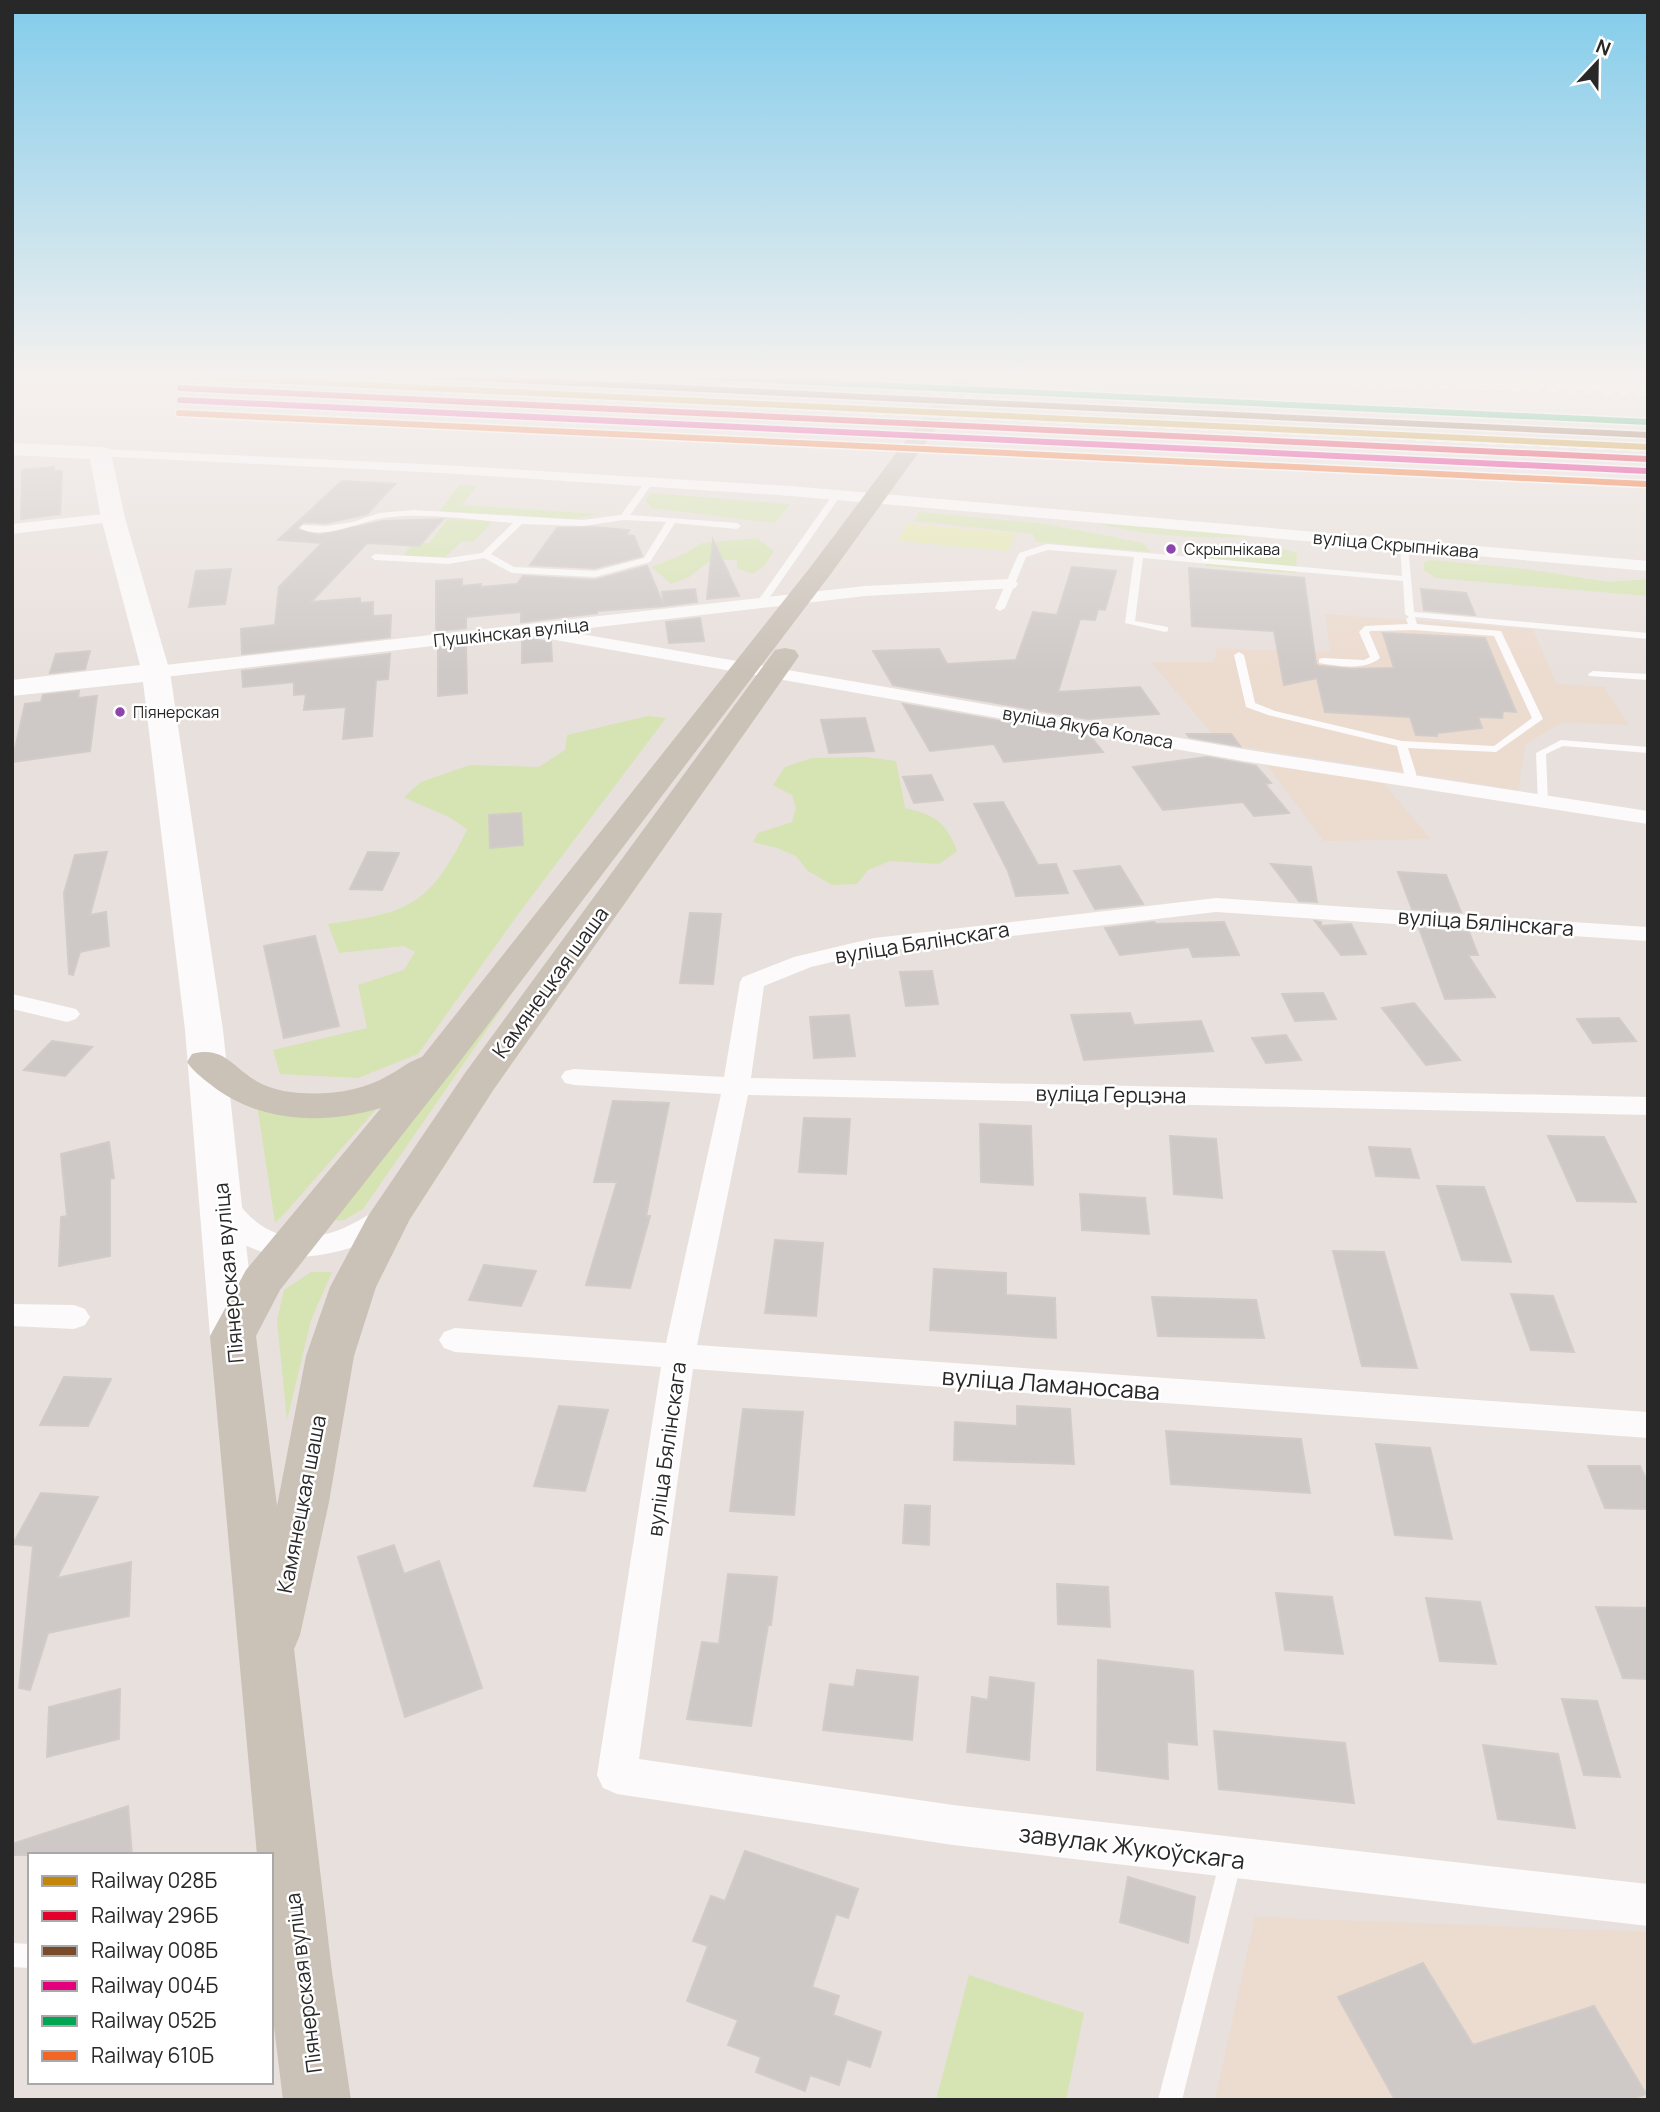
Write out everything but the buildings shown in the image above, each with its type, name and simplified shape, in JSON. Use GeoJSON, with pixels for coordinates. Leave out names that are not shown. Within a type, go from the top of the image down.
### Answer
{"type":"FeatureCollection","features":[{"type":"Feature","properties":{"kind":"main road","name":"Піянерская вуліца"},"geometry":{"type":"LineString","coordinates":[[104,475],[113,518],[156,672],[222,1197],[233,1336],[263,1633],[268,1658],[290,1971],[317,2100]]}},
{"type":"Feature","properties":{"kind":"main road","name":"Камянецкая шаша"},"geometry":{"type":"LineString","coordinates":[[268,1658],[303,1502],[330,1356],[353,1287],[390,1216],[821,570],[891,475]]}},
{"type":"Feature","properties":{"kind":"main road","name":"Камянецкая шаша"},"geometry":{"type":"LineString","coordinates":[[233,1336],[262,1281],[725,715],[801,634],[913,475]]}},
{"type":"Feature","properties":{"kind":"main road","name":"Пушкінская вуліца"},"geometry":{"type":"LineString","coordinates":[[12,688],[156,672]]}},
{"type":"Feature","properties":{"kind":"main road"},"geometry":{"type":"LineString","coordinates":[[206,1062],[246,1091],[288,1105],[307,1106],[350,1102],[398,1087],[444,1056]]}},
{"type":"Feature","properties":{"kind":"street","name":"вуліца Скрыпнікава"},"geometry":{"type":"LineString","coordinates":[[524,475],[837,495],[1648,566]]}},
{"type":"Feature","properties":{"kind":"street"},"geometry":{"type":"LineString","coordinates":[[12,529],[113,518]]}},
{"type":"Feature","properties":{"kind":"street","name":"Пушкінская вуліца"},"geometry":{"type":"LineString","coordinates":[[156,672],[864,591],[1009,584]]}},
{"type":"Feature","properties":{"kind":"street","name":"вуліца Якуба Коласа"},"geometry":{"type":"LineString","coordinates":[[528,630],[1410,782],[1648,818]]}},
{"type":"Feature","properties":{"kind":"street","name":"вуліца Бялінскага"},"geometry":{"type":"LineString","coordinates":[[617,1775],[679,1357],[736,1086],[752,982],[803,962],[874,945],[1216,905],[1648,934]]}},
{"type":"Feature","properties":{"kind":"street"},"geometry":{"type":"LineString","coordinates":[[12,1001],[67,1014]]}},
{"type":"Feature","properties":{"kind":"street","name":"вуліца Герцэна"},"geometry":{"type":"LineString","coordinates":[[573,1077],[736,1086],[1648,1106]]}},
{"type":"Feature","properties":{"kind":"street"},"geometry":{"type":"LineString","coordinates":[[222,1197],[236,1225],[257,1240],[273,1246],[310,1247],[353,1236],[390,1216]]}},
{"type":"Feature","properties":{"kind":"street"},"geometry":{"type":"LineString","coordinates":[[12,1315],[74,1317]]}},
{"type":"Feature","properties":{"kind":"street","name":"вуліца Ламаносава"},"geometry":{"type":"LineString","coordinates":[[455,1340],[1648,1425]]}},
{"type":"Feature","properties":{"kind":"street","name":"завулак Жукоўскага"},"geometry":{"type":"LineString","coordinates":[[617,1775],[953,1825],[1648,1905]]}},
{"type":"Feature","properties":{"kind":"lane"},"geometry":{"type":"LineString","coordinates":[[624,517],[650,481]]}},
{"type":"Feature","properties":{"kind":"lane"},"geometry":{"type":"LineString","coordinates":[[762,602],[837,495]]}},
{"type":"Feature","properties":{"kind":"lane"},"geometry":{"type":"LineString","coordinates":[[303,528],[326,529],[379,516],[414,513],[583,523],[624,517],[737,526]]}},
{"type":"Feature","properties":{"kind":"lane"},"geometry":{"type":"LineString","coordinates":[[485,555],[512,570],[595,574],[647,560],[672,520]]}},
{"type":"Feature","properties":{"kind":"lane"},"geometry":{"type":"LineString","coordinates":[[375,557],[449,561],[485,555],[520,521]]}},
{"type":"Feature","properties":{"kind":"lane"},"geometry":{"type":"LineString","coordinates":[[1404,545],[1413,628]]}},
{"type":"Feature","properties":{"kind":"lane"},"geometry":{"type":"LineString","coordinates":[[1000,608],[1022,555],[1047,547],[1407,579]]}},
{"type":"Feature","properties":{"kind":"lane"},"geometry":{"type":"LineString","coordinates":[[1139,556],[1130,623],[1165,629]]}},
{"type":"Feature","properties":{"kind":"lane"},"geometry":{"type":"LineString","coordinates":[[1410,614],[1648,636]]}},
{"type":"Feature","properties":{"kind":"lane"},"geometry":{"type":"LineString","coordinates":[[1239,655],[1250,705],[1272,713],[1402,744],[1496,749],[1538,719],[1498,633],[1368,628],[1364,632],[1375,658],[1366,663],[1322,661]]}},
{"type":"Feature","properties":{"kind":"lane"},"geometry":{"type":"LineString","coordinates":[[1593,674],[1648,677]]}},
{"type":"Feature","properties":{"kind":"lane"},"geometry":{"type":"LineString","coordinates":[[1542,802],[1541,753],[1561,743],[1648,750]]}},
{"type":"Feature","properties":{"kind":"lane"},"geometry":{"type":"LineString","coordinates":[[1402,744],[1410,782]]}},
{"type":"Feature","properties":{"kind":"lane"},"geometry":{"type":"LineString","coordinates":[[1170,2100],[1232,1859]]}},
{"type":"Feature","properties":{"kind":"shaded area"},"geometry":{"type":"Polygon","coordinates":[[[1325,614],[1533,629],[1556,684],[1604,687],[1629,725],[1562,722],[1525,745],[1518,790],[1220,743],[1151,662],[1214,662],[1217,648],[1330,652],[1325,614]]]}},
{"type":"Feature","properties":{"kind":"shaded area"},"geometry":{"type":"Polygon","coordinates":[[[1267,765],[1383,783],[1431,839],[1324,841],[1267,765]]]}},
{"type":"Feature","properties":{"kind":"shaded area"},"geometry":{"type":"Polygon","coordinates":[[[1255,1917],[1648,1932],[1648,2100],[1215,2100],[1255,1917]]]}},
{"type":"Feature","properties":{"kind":"green space"},"geometry":{"type":"Polygon","coordinates":[[[459,485],[477,486],[462,505],[599,514],[573,519],[440,511],[459,485]]]}},
{"type":"Feature","properties":{"kind":"green space"},"geometry":{"type":"Polygon","coordinates":[[[651,493],[790,504],[775,523],[652,508],[645,501],[651,493]]]}},
{"type":"Feature","properties":{"kind":"green space"},"geometry":{"type":"Polygon","coordinates":[[[919,512],[1047,524],[1143,543],[1151,552],[1036,542],[1033,534],[914,521],[919,512]]]}},
{"type":"Feature","properties":{"kind":"green space"},"geometry":{"type":"Polygon","coordinates":[[[448,519],[493,521],[473,542],[462,541],[445,557],[403,556],[413,542],[429,543],[448,519]]]}},
{"type":"Feature","properties":{"kind":"green space"},"geometry":{"type":"Polygon","coordinates":[[[1096,523],[1254,536],[1174,536],[1096,523]]]}},
{"type":"Feature","properties":{"kind":"green space"},"geometry":{"type":"Polygon","coordinates":[[[907,524],[1016,533],[1008,551],[898,541],[907,524]]]}},
{"type":"Feature","properties":{"kind":"green space"},"geometry":{"type":"Polygon","coordinates":[[[757,538],[774,551],[764,566],[752,574],[737,568],[737,560],[711,560],[689,577],[671,584],[652,567],[702,543],[757,538]]]}},
{"type":"Feature","properties":{"kind":"green space"},"geometry":{"type":"Polygon","coordinates":[[[1282,549],[1297,553],[1296,573],[1206,566],[1207,556],[1221,550],[1282,549]]]}},
{"type":"Feature","properties":{"kind":"green space"},"geometry":{"type":"Polygon","coordinates":[[[1432,560],[1527,569],[1609,582],[1648,579],[1648,596],[1436,578],[1424,570],[1424,562],[1432,560]]]}},
{"type":"Feature","properties":{"kind":"green space"},"geometry":{"type":"Polygon","coordinates":[[[648,716],[666,718],[519,913],[418,1054],[358,1078],[280,1074],[273,1050],[367,1028],[358,985],[404,970],[415,952],[404,946],[339,953],[328,924],[379,915],[414,901],[428,890],[454,855],[467,830],[445,815],[404,797],[421,782],[470,765],[539,767],[565,750],[567,735],[648,716]]]}},
{"type":"Feature","properties":{"kind":"green space"},"geometry":{"type":"Polygon","coordinates":[[[866,757],[896,761],[905,808],[938,821],[944,826],[957,851],[939,864],[890,861],[868,870],[857,884],[832,885],[808,871],[796,856],[753,842],[758,833],[792,822],[796,808],[792,795],[773,785],[785,767],[812,758],[866,757]]]}},
{"type":"Feature","properties":{"kind":"green space"},"geometry":{"type":"Polygon","coordinates":[[[509,998],[363,1209],[344,1220],[327,1221],[509,998]]]}},
{"type":"Feature","properties":{"kind":"green space"},"geometry":{"type":"Polygon","coordinates":[[[383,1101],[285,1213],[275,1223],[257,1104],[383,1101]]]}},
{"type":"Feature","properties":{"kind":"green space"},"geometry":{"type":"Polygon","coordinates":[[[311,1272],[332,1272],[311,1320],[287,1420],[277,1320],[284,1290],[311,1272]]]}},
{"type":"Feature","properties":{"kind":"green space"},"geometry":{"type":"Polygon","coordinates":[[[969,1975],[1084,2013],[1066,2100],[936,2100],[969,1975]]]}},
{"type":"Feature","properties":{"kind":"rail line","name":"610Б"},"geometry":{"type":"LineString","coordinates":[[1451,475],[1646,484]]}},
{"type":"Feature","properties":{"kind":"place","name":"Скрыпнікава"},"geometry":{"type":"Point","coordinates":[1171,549]}},
{"type":"Feature","properties":{"kind":"place","name":"Піянерская"},"geometry":{"type":"Point","coordinates":[120,712]}}]}
